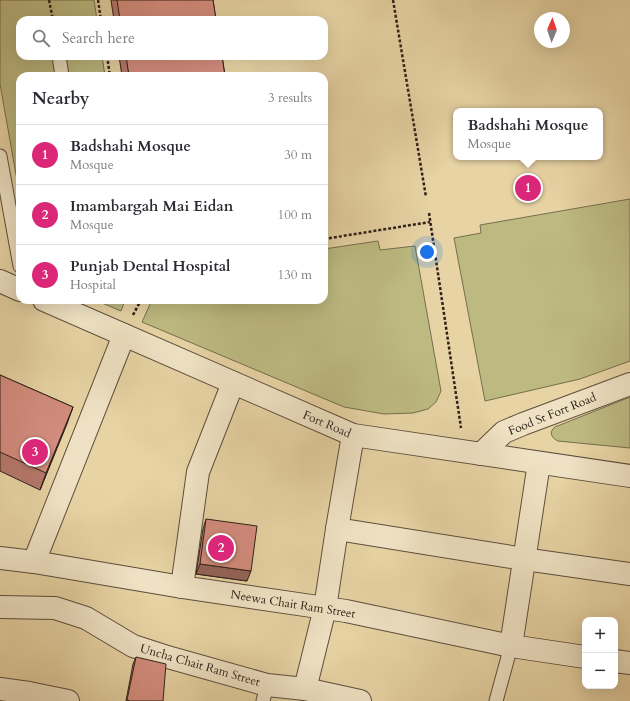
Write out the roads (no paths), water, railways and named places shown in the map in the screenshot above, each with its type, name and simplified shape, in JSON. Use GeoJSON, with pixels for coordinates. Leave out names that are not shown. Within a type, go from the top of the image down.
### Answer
{"type":"FeatureCollection","features":[{"type":"Feature","properties":{"kind":"street"},"geometry":{"type":"LineString","coordinates":[[0,281],[16,288]]}},
{"type":"Feature","properties":{"kind":"street","name":"Fort Road"},"geometry":{"type":"LineString","coordinates":[[53,304],[353,435],[630,476]]}},
{"type":"Feature","properties":{"kind":"street"},"geometry":{"type":"LineString","coordinates":[[34,562],[124,335]]}},
{"type":"Feature","properties":{"kind":"street"},"geometry":{"type":"LineString","coordinates":[[182,587],[198,472],[233,383]]}},
{"type":"Feature","properties":{"kind":"street","name":"Food St Fort Road"},"geometry":{"type":"LineString","coordinates":[[473,453],[504,432],[630,384]]}},
{"type":"Feature","properties":{"kind":"street"},"geometry":{"type":"LineString","coordinates":[[305,689],[325,608],[353,435]]}},
{"type":"Feature","properties":{"kind":"street"},"geometry":{"type":"LineString","coordinates":[[511,646],[539,463]]}},
{"type":"Feature","properties":{"kind":"street"},"geometry":{"type":"LineString","coordinates":[[337,529],[524,559],[630,574]]}},
{"type":"Feature","properties":{"kind":"street","name":"Neewa Chait Ram Street"},"geometry":{"type":"LineString","coordinates":[[0,558],[346,611],[511,646],[582,657]]}},
{"type":"Feature","properties":{"kind":"street","name":"Uncha Chait Ram Street"},"geometry":{"type":"LineString","coordinates":[[0,607],[55,608],[86,618],[133,646],[265,693],[305,689],[360,701]]}},
{"type":"Feature","properties":{"kind":"street"},"geometry":{"type":"LineString","coordinates":[[618,661],[630,663]]}},
{"type":"Feature","properties":{"kind":"street"},"geometry":{"type":"LineString","coordinates":[[1,693],[68,701]]}},
{"type":"Feature","properties":{"kind":"lane"},"geometry":{"type":"LineString","coordinates":[[60,60],[61,72]]}},
{"type":"Feature","properties":{"kind":"lane"},"geometry":{"type":"LineString","coordinates":[[0,156],[16,243]]}},
{"type":"Feature","properties":{"kind":"lane"},"geometry":{"type":"LineString","coordinates":[[496,701],[511,646]]}},
{"type":"Feature","properties":{"kind":"place","name":"Badshahi Mosque"},"geometry":{"type":"Point","coordinates":[528,188]}},
{"type":"Feature","properties":{"kind":"place","name":"Punjab Dental Hospital"},"geometry":{"type":"Point","coordinates":[35,452]}},
{"type":"Feature","properties":{"kind":"place","name":"Imambargah Mai Eidan"},"geometry":{"type":"Point","coordinates":[221,548]}}]}
